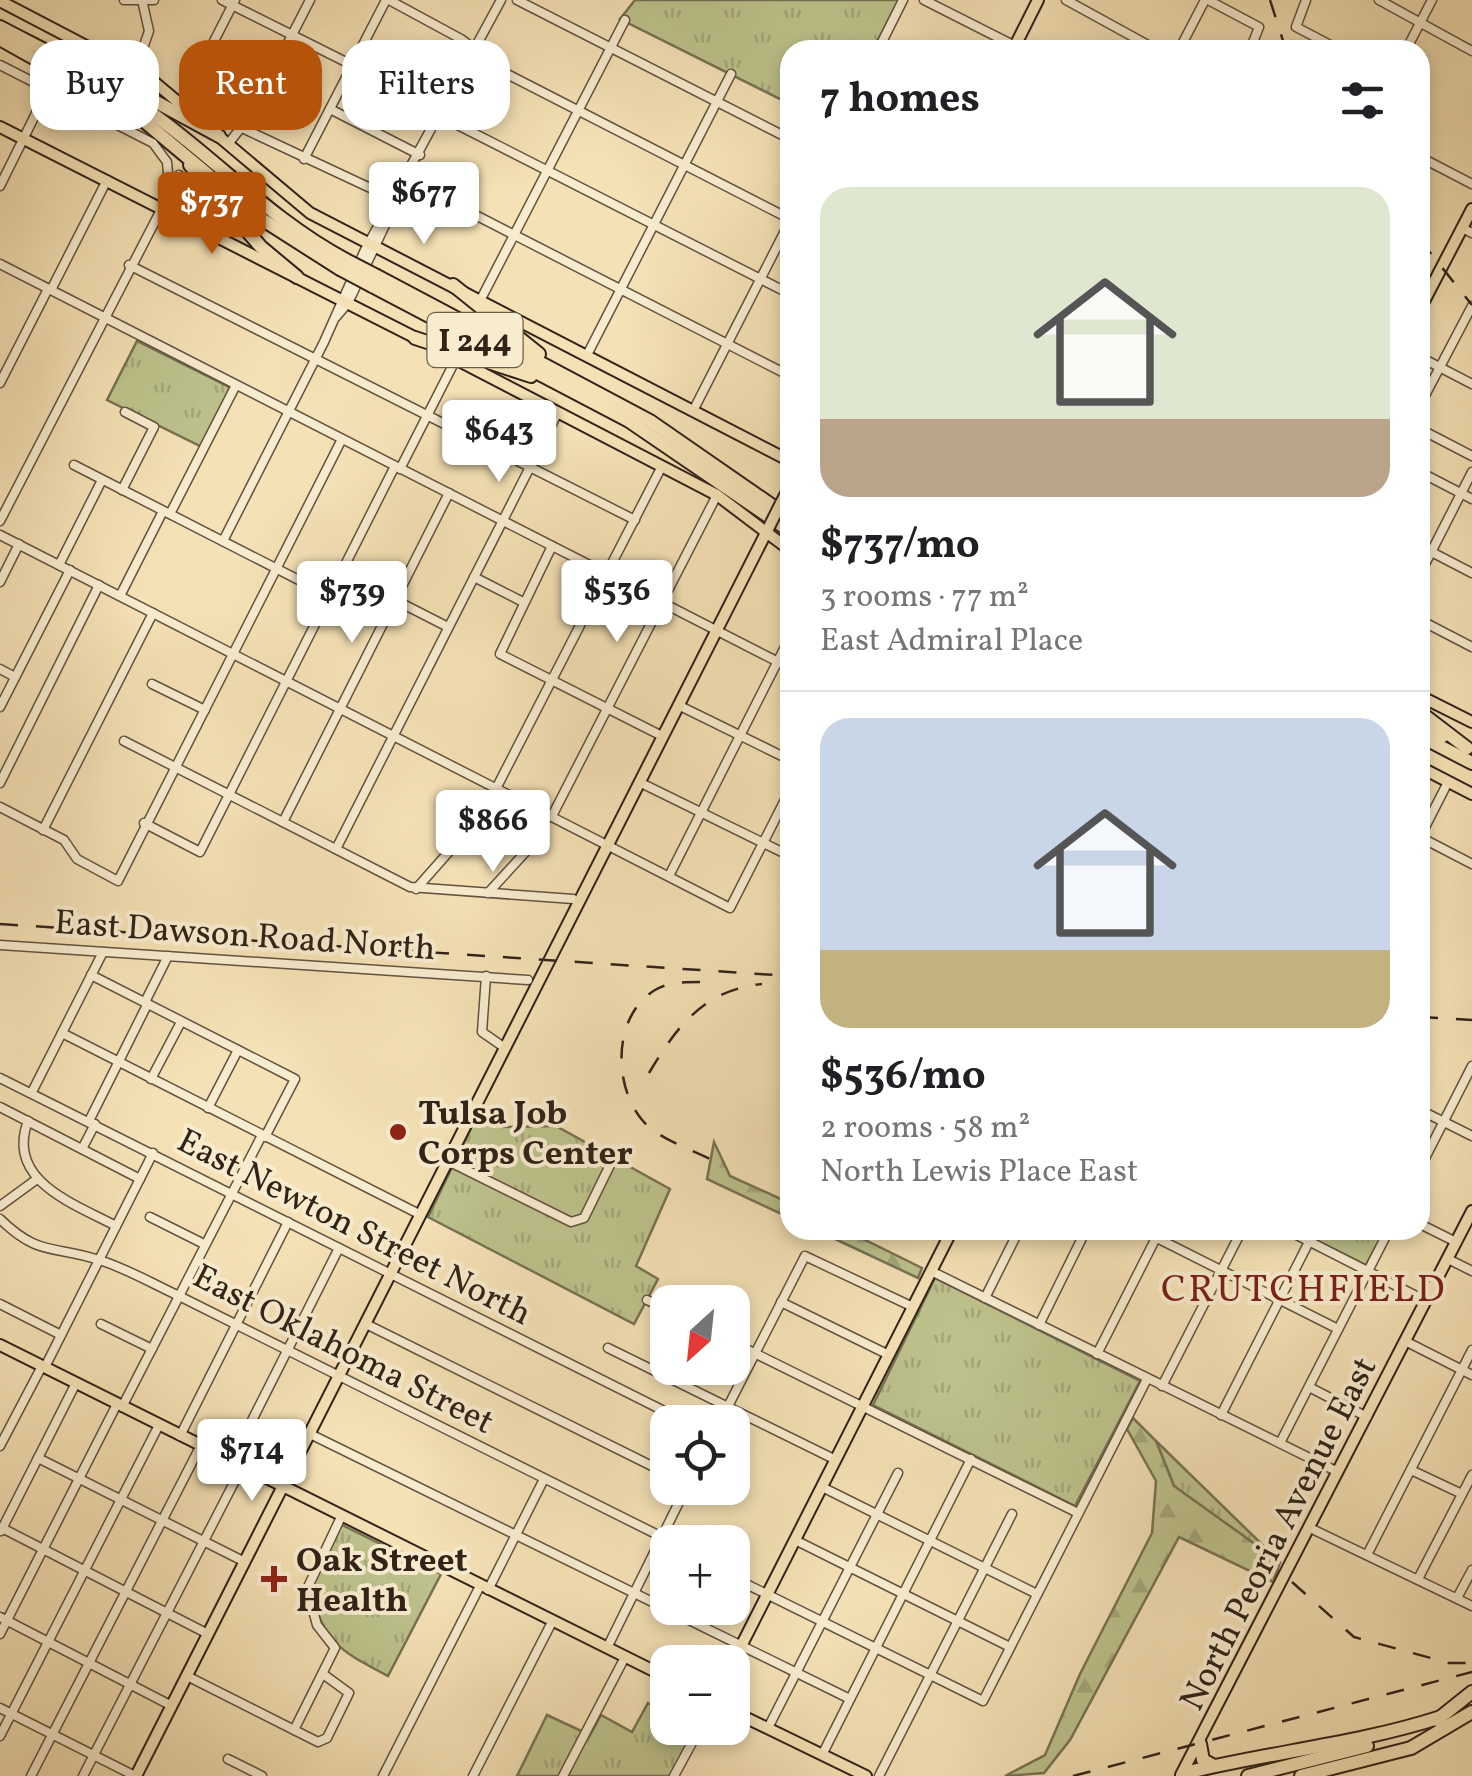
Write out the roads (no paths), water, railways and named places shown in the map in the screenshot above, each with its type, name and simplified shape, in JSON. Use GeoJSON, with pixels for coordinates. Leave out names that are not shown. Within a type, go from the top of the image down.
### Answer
{"type":"FeatureCollection","features":[{"type":"Feature","properties":{"kind":"highway","name":"I 244"},"geometry":{"type":"LineString","coordinates":[[0,27],[30,43]]}},
{"type":"Feature","properties":{"kind":"highway","name":"I 244"},"geometry":{"type":"LineString","coordinates":[[0,39],[99,91],[177,146],[260,218],[666,443],[780,524]]}},
{"type":"Feature","properties":{"kind":"highway"},"geometry":{"type":"LineString","coordinates":[[159,103],[224,140]]}},
{"type":"Feature","properties":{"kind":"highway","name":"I 244"},"geometry":{"type":"LineString","coordinates":[[159,118],[258,203],[343,264]]}},
{"type":"Feature","properties":{"kind":"highway"},"geometry":{"type":"LineString","coordinates":[[177,146],[246,231],[297,276]]}},
{"type":"Feature","properties":{"kind":"highway","name":"I 244"},"geometry":{"type":"LineString","coordinates":[[375,281],[564,374],[677,438],[780,511]]}},
{"type":"Feature","properties":{"kind":"highway"},"geometry":{"type":"LineString","coordinates":[[452,285],[564,374]]}},
{"type":"Feature","properties":{"kind":"highway"},"geometry":{"type":"LineString","coordinates":[[415,338],[456,348],[578,393]]}},
{"type":"Feature","properties":{"kind":"highway"},"geometry":{"type":"LineString","coordinates":[[1430,720],[1470,750]]}},
{"type":"Feature","properties":{"kind":"highway"},"geometry":{"type":"LineString","coordinates":[[1430,729],[1470,750]]}},
{"type":"Feature","properties":{"kind":"highway"},"geometry":{"type":"LineString","coordinates":[[1430,742],[1472,763]]}},
{"type":"Feature","properties":{"kind":"highway"},"geometry":{"type":"LineString","coordinates":[[1248,1776],[1388,1740],[1441,1718],[1472,1692]]}},
{"type":"Feature","properties":{"kind":"highway"},"geometry":{"type":"LineString","coordinates":[[1301,1776],[1411,1748],[1472,1712]]}},
{"type":"Feature","properties":{"kind":"highway"},"geometry":{"type":"LineString","coordinates":[[1184,1775],[1385,1734],[1441,1718]]}},
{"type":"Feature","properties":{"kind":"highway"},"geometry":{"type":"LineString","coordinates":[[1200,1744],[1203,1760],[1214,1766]]}},
{"type":"Feature","properties":{"kind":"main road"},"geometry":{"type":"LineString","coordinates":[[1021,40],[1038,0]]}},
{"type":"Feature","properties":{"kind":"main road"},"geometry":{"type":"LineString","coordinates":[[0,1],[75,40]]}},
{"type":"Feature","properties":{"kind":"main road"},"geometry":{"type":"LineString","coordinates":[[0,126],[717,495],[780,541]]}},
{"type":"Feature","properties":{"kind":"main road"},"geometry":{"type":"LineString","coordinates":[[212,130],[299,205],[780,456]]}},
{"type":"Feature","properties":{"kind":"main road"},"geometry":{"type":"LineString","coordinates":[[1430,292],[1467,231],[1472,209]]}},
{"type":"Feature","properties":{"kind":"main road"},"geometry":{"type":"LineString","coordinates":[[137,1776],[780,505]]}},
{"type":"Feature","properties":{"kind":"main road"},"geometry":{"type":"LineString","coordinates":[[1430,701],[1472,722]]}},
{"type":"Feature","properties":{"kind":"main road"},"geometry":{"type":"LineString","coordinates":[[1430,772],[1472,794]]}},
{"type":"Feature","properties":{"kind":"main road","name":"North Peoria Avenue East"},"geometry":{"type":"LineString","coordinates":[[1184,1775],[1472,1210]]}},
{"type":"Feature","properties":{"kind":"main road"},"geometry":{"type":"LineString","coordinates":[[742,1645],[947,1240]]}},
{"type":"Feature","properties":{"kind":"main road"},"geometry":{"type":"LineString","coordinates":[[0,1344],[650,1670]]}},
{"type":"Feature","properties":{"kind":"main road"},"geometry":{"type":"LineString","coordinates":[[750,1719],[866,1776]]}},
{"type":"Feature","properties":{"kind":"street"},"geometry":{"type":"LineString","coordinates":[[124,0],[154,0]]}},
{"type":"Feature","properties":{"kind":"street"},"geometry":{"type":"LineString","coordinates":[[222,0],[342,61]]}},
{"type":"Feature","properties":{"kind":"street"},"geometry":{"type":"LineString","coordinates":[[289,40],[310,0]]}},
{"type":"Feature","properties":{"kind":"street"},"geometry":{"type":"LineString","coordinates":[[366,40],[388,0],[457,40]]}},
{"type":"Feature","properties":{"kind":"street"},"geometry":{"type":"LineString","coordinates":[[479,40],[501,0]]}},
{"type":"Feature","properties":{"kind":"street"},"geometry":{"type":"LineString","coordinates":[[518,0],[780,134]]}},
{"type":"Feature","properties":{"kind":"street"},"geometry":{"type":"LineString","coordinates":[[884,40],[903,0]]}},
{"type":"Feature","properties":{"kind":"street"},"geometry":{"type":"LineString","coordinates":[[924,0],[1000,40]]}},
{"type":"Feature","properties":{"kind":"street"},"geometry":{"type":"LineString","coordinates":[[1066,0],[1139,40]]}},
{"type":"Feature","properties":{"kind":"street"},"geometry":{"type":"LineString","coordinates":[[1185,40],[1207,0],[1260,29],[1255,40]]}},
{"type":"Feature","properties":{"kind":"street"},"geometry":{"type":"LineString","coordinates":[[1306,0],[1295,25],[1321,40]]}},
{"type":"Feature","properties":{"kind":"street"},"geometry":{"type":"LineString","coordinates":[[1378,0],[1472,51]]}},
{"type":"Feature","properties":{"kind":"street"},"geometry":{"type":"LineString","coordinates":[[1411,40],[1432,0]]}},
{"type":"Feature","properties":{"kind":"street"},"geometry":{"type":"LineString","coordinates":[[143,1],[149,31],[146,40]]}},
{"type":"Feature","properties":{"kind":"street"},"geometry":{"type":"LineString","coordinates":[[215,40],[234,3]]}},
{"type":"Feature","properties":{"kind":"street"},"geometry":{"type":"LineString","coordinates":[[481,300],[624,20]]}},
{"type":"Feature","properties":{"kind":"street"},"geometry":{"type":"LineString","coordinates":[[0,65],[30,80]]}},
{"type":"Feature","properties":{"kind":"street"},"geometry":{"type":"LineString","coordinates":[[587,354],[731,74]]}},
{"type":"Feature","properties":{"kind":"street"},"geometry":{"type":"LineString","coordinates":[[510,76],[780,215]]}},
{"type":"Feature","properties":{"kind":"street"},"geometry":{"type":"LineString","coordinates":[[304,160],[342,86]]}},
{"type":"Feature","properties":{"kind":"street"},"geometry":{"type":"LineString","coordinates":[[330,109],[420,155]]}},
{"type":"Feature","properties":{"kind":"street"},"geometry":{"type":"LineString","coordinates":[[0,186],[30,126]]}},
{"type":"Feature","properties":{"kind":"street"},"geometry":{"type":"LineString","coordinates":[[128,130],[153,143],[169,170],[169,191]]}},
{"type":"Feature","properties":{"kind":"street"},"geometry":{"type":"LineString","coordinates":[[224,140],[239,130]]}},
{"type":"Feature","properties":{"kind":"street"},"geometry":{"type":"LineString","coordinates":[[246,130],[396,200]]}},
{"type":"Feature","properties":{"kind":"street"},"geometry":{"type":"LineString","coordinates":[[222,541],[433,130]]}},
{"type":"Feature","properties":{"kind":"street"},"geometry":{"type":"LineString","coordinates":[[467,130],[780,289]]}},
{"type":"Feature","properties":{"kind":"street"},"geometry":{"type":"LineString","coordinates":[[1430,162],[1472,184]]}},
{"type":"Feature","properties":{"kind":"street"},"geometry":{"type":"LineString","coordinates":[[0,520],[179,175]]}},
{"type":"Feature","properties":{"kind":"street"},"geometry":{"type":"LineString","coordinates":[[0,383],[107,180]]}},
{"type":"Feature","properties":{"kind":"street"},"geometry":{"type":"LineString","coordinates":[[407,180],[780,371]]}},
{"type":"Feature","properties":{"kind":"street"},"geometry":{"type":"LineString","coordinates":[[693,411],[780,240]]}},
{"type":"Feature","properties":{"kind":"street"},"geometry":{"type":"LineString","coordinates":[[0,264],[607,574]]}},
{"type":"Feature","properties":{"kind":"street"},"geometry":{"type":"LineString","coordinates":[[129,265],[635,520]]}},
{"type":"Feature","properties":{"kind":"street"},"geometry":{"type":"LineString","coordinates":[[1430,386],[1472,306]]}},
{"type":"Feature","properties":{"kind":"street"},"geometry":{"type":"LineString","coordinates":[[145,824],[200,852],[456,359]]}},
{"type":"Feature","properties":{"kind":"street"},"geometry":{"type":"LineString","coordinates":[[1430,362],[1472,384]]}},
{"type":"Feature","properties":{"kind":"street"},"geometry":{"type":"LineString","coordinates":[[120,596],[236,385]]}},
{"type":"Feature","properties":{"kind":"street"},"geometry":{"type":"LineString","coordinates":[[122,490],[154,427],[125,412]]}},
{"type":"Feature","properties":{"kind":"street"},"geometry":{"type":"LineString","coordinates":[[336,849],[558,412]]}},
{"type":"Feature","properties":{"kind":"street"},"geometry":{"type":"LineString","coordinates":[[1430,434],[1471,452]]}},
{"type":"Feature","properties":{"kind":"street"},"geometry":{"type":"LineString","coordinates":[[0,808],[69,844],[77,859],[118,881],[342,439]]}},
{"type":"Feature","properties":{"kind":"street"},"geometry":{"type":"LineString","coordinates":[[74,465],[330,596]]}},
{"type":"Feature","properties":{"kind":"street"},"geometry":{"type":"LineString","coordinates":[[416,889],[480,818],[662,466]]}},
{"type":"Feature","properties":{"kind":"street"},"geometry":{"type":"LineString","coordinates":[[1472,472],[1431,552],[1472,573]]}},
{"type":"Feature","properties":{"kind":"street"},"geometry":{"type":"LineString","coordinates":[[1430,477],[1472,499]]}},
{"type":"Feature","properties":{"kind":"street"},"geometry":{"type":"LineString","coordinates":[[60,565],[102,480]]}},
{"type":"Feature","properties":{"kind":"street"},"geometry":{"type":"LineString","coordinates":[[283,822],[449,494]]}},
{"type":"Feature","properties":{"kind":"street"},"geometry":{"type":"LineString","coordinates":[[487,894],[531,846],[550,814],[717,495]]}},
{"type":"Feature","properties":{"kind":"street"},"geometry":{"type":"LineString","coordinates":[[0,535],[730,908],[780,810]]}},
{"type":"Feature","properties":{"kind":"street"},"geometry":{"type":"LineString","coordinates":[[0,582],[19,544]]}},
{"type":"Feature","properties":{"kind":"street"},"geometry":{"type":"LineString","coordinates":[[552,546],[500,652],[662,736]]}},
{"type":"Feature","properties":{"kind":"street"},"geometry":{"type":"LineString","coordinates":[[0,707],[70,570]]}},
{"type":"Feature","properties":{"kind":"street"},"geometry":{"type":"LineString","coordinates":[[342,573],[448,627]]}},
{"type":"Feature","properties":{"kind":"street"},"geometry":{"type":"LineString","coordinates":[[474,577],[523,602]]}},
{"type":"Feature","properties":{"kind":"street"},"geometry":{"type":"LineString","coordinates":[[0,783],[99,585]]}},
{"type":"Feature","properties":{"kind":"street"},"geometry":{"type":"LineString","coordinates":[[661,602],[780,663]]}},
{"type":"Feature","properties":{"kind":"street"},"geometry":{"type":"LineString","coordinates":[[44,830],[153,613]]}},
{"type":"Feature","properties":{"kind":"street"},"geometry":{"type":"LineString","coordinates":[[1430,625],[1472,646]]}},
{"type":"Feature","properties":{"kind":"street"},"geometry":{"type":"LineString","coordinates":[[668,876],[780,656]]}},
{"type":"Feature","properties":{"kind":"street"},"geometry":{"type":"LineString","coordinates":[[0,670],[15,677]]}},
{"type":"Feature","properties":{"kind":"street"},"geometry":{"type":"LineString","coordinates":[[152,684],[205,710]]}},
{"type":"Feature","properties":{"kind":"street"},"geometry":{"type":"LineString","coordinates":[[678,705],[780,755]]}},
{"type":"Feature","properties":{"kind":"street"},"geometry":{"type":"LineString","coordinates":[[124,740],[416,889],[573,899]]}},
{"type":"Feature","properties":{"kind":"street"},"geometry":{"type":"LineString","coordinates":[[639,782],[780,851]]}},
{"type":"Feature","properties":{"kind":"street"},"geometry":{"type":"LineString","coordinates":[[1430,817],[1448,782]]}},
{"type":"Feature","properties":{"kind":"street"},"geometry":{"type":"LineString","coordinates":[[1430,842],[1472,864]]}},
{"type":"Feature","properties":{"kind":"street","name":"East Dawson Road North"},"geometry":{"type":"LineString","coordinates":[[0,945],[528,980]]}},
{"type":"Feature","properties":{"kind":"street"},"geometry":{"type":"LineString","coordinates":[[32,1092],[103,952]]}},
{"type":"Feature","properties":{"kind":"street"},"geometry":{"type":"LineString","coordinates":[[82,1148],[168,956]]}},
{"type":"Feature","properties":{"kind":"street"},"geometry":{"type":"LineString","coordinates":[[0,1634],[4,1619],[295,1079],[92,975]]}},
{"type":"Feature","properties":{"kind":"street","name":"East Dawson Road North"},"geometry":{"type":"LineString","coordinates":[[486,976],[485,1038],[505,1048]]}},
{"type":"Feature","properties":{"kind":"street"},"geometry":{"type":"LineString","coordinates":[[151,1079],[180,1022]]}},
{"type":"Feature","properties":{"kind":"street"},"geometry":{"type":"LineString","coordinates":[[62,1033],[421,1215]]}},
{"type":"Feature","properties":{"kind":"street"},"geometry":{"type":"LineString","coordinates":[[208,1108],[238,1050]]}},
{"type":"Feature","properties":{"kind":"street"},"geometry":{"type":"LineString","coordinates":[[1430,1149],[1472,1066]]}},
{"type":"Feature","properties":{"kind":"street","name":"East Newton Street North"},"geometry":{"type":"LineString","coordinates":[[0,1078],[652,1405]]}},
{"type":"Feature","properties":{"kind":"street"},"geometry":{"type":"LineString","coordinates":[[0,1107],[140,1178]]}},
{"type":"Feature","properties":{"kind":"street"},"geometry":{"type":"LineString","coordinates":[[1430,1115],[1472,1136]]}},
{"type":"Feature","properties":{"kind":"street"},"geometry":{"type":"LineString","coordinates":[[28,1121],[23,1148],[37,1180],[49,1191],[116,1226]]}},
{"type":"Feature","properties":{"kind":"street"},"geometry":{"type":"LineString","coordinates":[[0,1446],[153,1154]]}},
{"type":"Feature","properties":{"kind":"street"},"geometry":{"type":"LineString","coordinates":[[448,1162],[570,1222],[584,1218],[614,1159]]}},
{"type":"Feature","properties":{"kind":"street"},"geometry":{"type":"LineString","coordinates":[[0,1206],[37,1180]]}},
{"type":"Feature","properties":{"kind":"street"},"geometry":{"type":"LineString","coordinates":[[150,1217],[204,1244]]}},
{"type":"Feature","properties":{"kind":"street","name":"East Oklahoma Street"},"geometry":{"type":"LineString","coordinates":[[0,1219],[22,1241],[56,1254],[98,1259],[179,1296],[650,1534]]}},
{"type":"Feature","properties":{"kind":"street"},"geometry":{"type":"LineString","coordinates":[[180,1436],[288,1222]]}},
{"type":"Feature","properties":{"kind":"street"},"geometry":{"type":"LineString","coordinates":[[1430,1229],[1456,1242]]}},
{"type":"Feature","properties":{"kind":"street"},"geometry":{"type":"LineString","coordinates":[[985,1298],[1014,1240]]}},
{"type":"Feature","properties":{"kind":"street"},"geometry":{"type":"LineString","coordinates":[[1039,1325],[1081,1240]]}},
{"type":"Feature","properties":{"kind":"street"},"geometry":{"type":"LineString","coordinates":[[1096,1354],[1155,1240]]}},
{"type":"Feature","properties":{"kind":"street"},"geometry":{"type":"LineString","coordinates":[[1168,1240],[1338,1330]]}},
{"type":"Feature","properties":{"kind":"street"},"geometry":{"type":"LineString","coordinates":[[1162,1386],[1237,1240]]}},
{"type":"Feature","properties":{"kind":"street"},"geometry":{"type":"LineString","coordinates":[[1280,1443],[1383,1240]]}},
{"type":"Feature","properties":{"kind":"street"},"geometry":{"type":"LineString","coordinates":[[1221,1414],[1309,1241],[1426,1301]]}},
{"type":"Feature","properties":{"kind":"street"},"geometry":{"type":"LineString","coordinates":[[84,1776],[204,1542],[287,1351],[339,1248]]}},
{"type":"Feature","properties":{"kind":"street"},"geometry":{"type":"LineString","coordinates":[[729,1405],[805,1256],[913,1307]]}},
{"type":"Feature","properties":{"kind":"street"},"geometry":{"type":"LineString","coordinates":[[1448,1258],[1472,1271]]}},
{"type":"Feature","properties":{"kind":"street"},"geometry":{"type":"LineString","coordinates":[[931,1272],[1338,1472]]}},
{"type":"Feature","properties":{"kind":"street"},"geometry":{"type":"LineString","coordinates":[[781,1302],[889,1355]]}},
{"type":"Feature","properties":{"kind":"street"},"geometry":{"type":"LineString","coordinates":[[1,1308],[61,1336]]}},
{"type":"Feature","properties":{"kind":"street"},"geometry":{"type":"LineString","coordinates":[[101,1324],[152,1350]]}},
{"type":"Feature","properties":{"kind":"street"},"geometry":{"type":"LineString","coordinates":[[366,1324],[650,1465]]}},
{"type":"Feature","properties":{"kind":"street"},"geometry":{"type":"LineString","coordinates":[[1405,1341],[1472,1375]]}},
{"type":"Feature","properties":{"kind":"street"},"geometry":{"type":"LineString","coordinates":[[608,1348],[724,1405]]}},
{"type":"Feature","properties":{"kind":"street"},"geometry":{"type":"LineString","coordinates":[[1368,1554],[1472,1350]]}},
{"type":"Feature","properties":{"kind":"street"},"geometry":{"type":"LineString","coordinates":[[750,1351],[1078,1512]]}},
{"type":"Feature","properties":{"kind":"street"},"geometry":{"type":"LineString","coordinates":[[750,1586],[983,1700],[1147,1379]]}},
{"type":"Feature","properties":{"kind":"street"},"geometry":{"type":"LineString","coordinates":[[76,1384],[1,1530],[45,1548],[208,1634]]}},
{"type":"Feature","properties":{"kind":"street"},"geometry":{"type":"LineString","coordinates":[[1309,1386],[1367,1417]]}},
{"type":"Feature","properties":{"kind":"street"},"geometry":{"type":"LineString","coordinates":[[750,1418],[836,1460]]}},
{"type":"Feature","properties":{"kind":"street"},"geometry":{"type":"LineString","coordinates":[[0,1736],[159,1426]]}},
{"type":"Feature","properties":{"kind":"street"},"geometry":{"type":"LineString","coordinates":[[310,1434],[740,1645]]}},
{"type":"Feature","properties":{"kind":"street"},"geometry":{"type":"LineString","coordinates":[[32,1776],[200,1447]]}},
{"type":"Feature","properties":{"kind":"street"},"geometry":{"type":"LineString","coordinates":[[38,1458],[245,1562]]}},
{"type":"Feature","properties":{"kind":"street"},"geometry":{"type":"LineString","coordinates":[[822,1755],[971,1459]]}},
{"type":"Feature","properties":{"kind":"street"},"geometry":{"type":"LineString","coordinates":[[1410,1470],[1462,1494]]}},
{"type":"Feature","properties":{"kind":"street"},"geometry":{"type":"LineString","coordinates":[[768,1728],[898,1473]]}},
{"type":"Feature","properties":{"kind":"street"},"geometry":{"type":"LineString","coordinates":[[1418,1579],[1472,1474]]}},
{"type":"Feature","properties":{"kind":"street"},"geometry":{"type":"LineString","coordinates":[[383,1776],[544,1478]]}},
{"type":"Feature","properties":{"kind":"street"},"geometry":{"type":"LineString","coordinates":[[822,1487],[1037,1594]]}},
{"type":"Feature","properties":{"kind":"street"},"geometry":{"type":"LineString","coordinates":[[879,1776],[1012,1514]]}},
{"type":"Feature","properties":{"kind":"street"},"geometry":{"type":"LineString","coordinates":[[294,1730],[335,1648],[317,1625],[307,1589],[342,1518]]}},
{"type":"Feature","properties":{"kind":"street"},"geometry":{"type":"LineString","coordinates":[[1310,1528],[1472,1606]]}},
{"type":"Feature","properties":{"kind":"street"},"geometry":{"type":"LineString","coordinates":[[795,1540],[1010,1647]]}},
{"type":"Feature","properties":{"kind":"street"},"geometry":{"type":"LineString","coordinates":[[607,1648],[650,1564]]}},
{"type":"Feature","properties":{"kind":"street"},"geometry":{"type":"LineString","coordinates":[[1457,1598],[1472,1570]]}},
{"type":"Feature","properties":{"kind":"street"},"geometry":{"type":"LineString","coordinates":[[4,1619],[172,1706]]}},
{"type":"Feature","properties":{"kind":"street"},"geometry":{"type":"LineString","coordinates":[[473,1776],[552,1622]]}},
{"type":"Feature","properties":{"kind":"street"},"geometry":{"type":"LineString","coordinates":[[750,1650],[850,1699]]}},
{"type":"Feature","properties":{"kind":"street"},"geometry":{"type":"LineString","coordinates":[[563,1776],[624,1658]]}},
{"type":"Feature","properties":{"kind":"street"},"geometry":{"type":"LineString","coordinates":[[187,1676],[320,1742],[348,1696],[345,1686],[323,1674]]}},
{"type":"Feature","properties":{"kind":"street"},"geometry":{"type":"LineString","coordinates":[[0,1708],[137,1776]]}},
{"type":"Feature","properties":{"kind":"street"},"geometry":{"type":"LineString","coordinates":[[674,1776],[691,1745]]}},
{"type":"Feature","properties":{"kind":"street"},"geometry":{"type":"LineString","coordinates":[[228,1759],[262,1776]]}},
{"type":"Feature","properties":{"kind":"railway"},"geometry":{"type":"LineString","coordinates":[[1270,0],[1283,40]]}},
{"type":"Feature","properties":{"kind":"railway"},"geometry":{"type":"LineString","coordinates":[[1430,252],[1472,305]]}},
{"type":"Feature","properties":{"kind":"railway"},"geometry":{"type":"LineString","coordinates":[[0,924],[780,975]]}},
{"type":"Feature","properties":{"kind":"railway"},"geometry":{"type":"LineString","coordinates":[[700,982],[666,985],[641,1002],[624,1034],[622,1071],[633,1107],[643,1121],[665,1138],[710,1159]]}},
{"type":"Feature","properties":{"kind":"railway"},"geometry":{"type":"LineString","coordinates":[[649,1073],[694,1013],[724,994],[762,984]]}},
{"type":"Feature","properties":{"kind":"railway"},"geometry":{"type":"LineString","coordinates":[[1430,1018],[1472,1020]]}},
{"type":"Feature","properties":{"kind":"railway"},"geometry":{"type":"LineString","coordinates":[[1292,1582],[1354,1637],[1449,1663],[1472,1663]]}},
{"type":"Feature","properties":{"kind":"railway"},"geometry":{"type":"LineString","coordinates":[[1073,1776],[1472,1672]]}},
{"type":"Feature","properties":{"kind":"place","name":"Tulsa Job Corps Center"},"geometry":{"type":"Point","coordinates":[398,1132]}},
{"type":"Feature","properties":{"kind":"place","name":"Oak Street Health"},"geometry":{"type":"Point","coordinates":[274,1579]}},
{"type":"Feature","properties":{"kind":"district","name":"CRUTCHFIELD"},"geometry":{"type":"Point","coordinates":[1304,1288]}}]}
